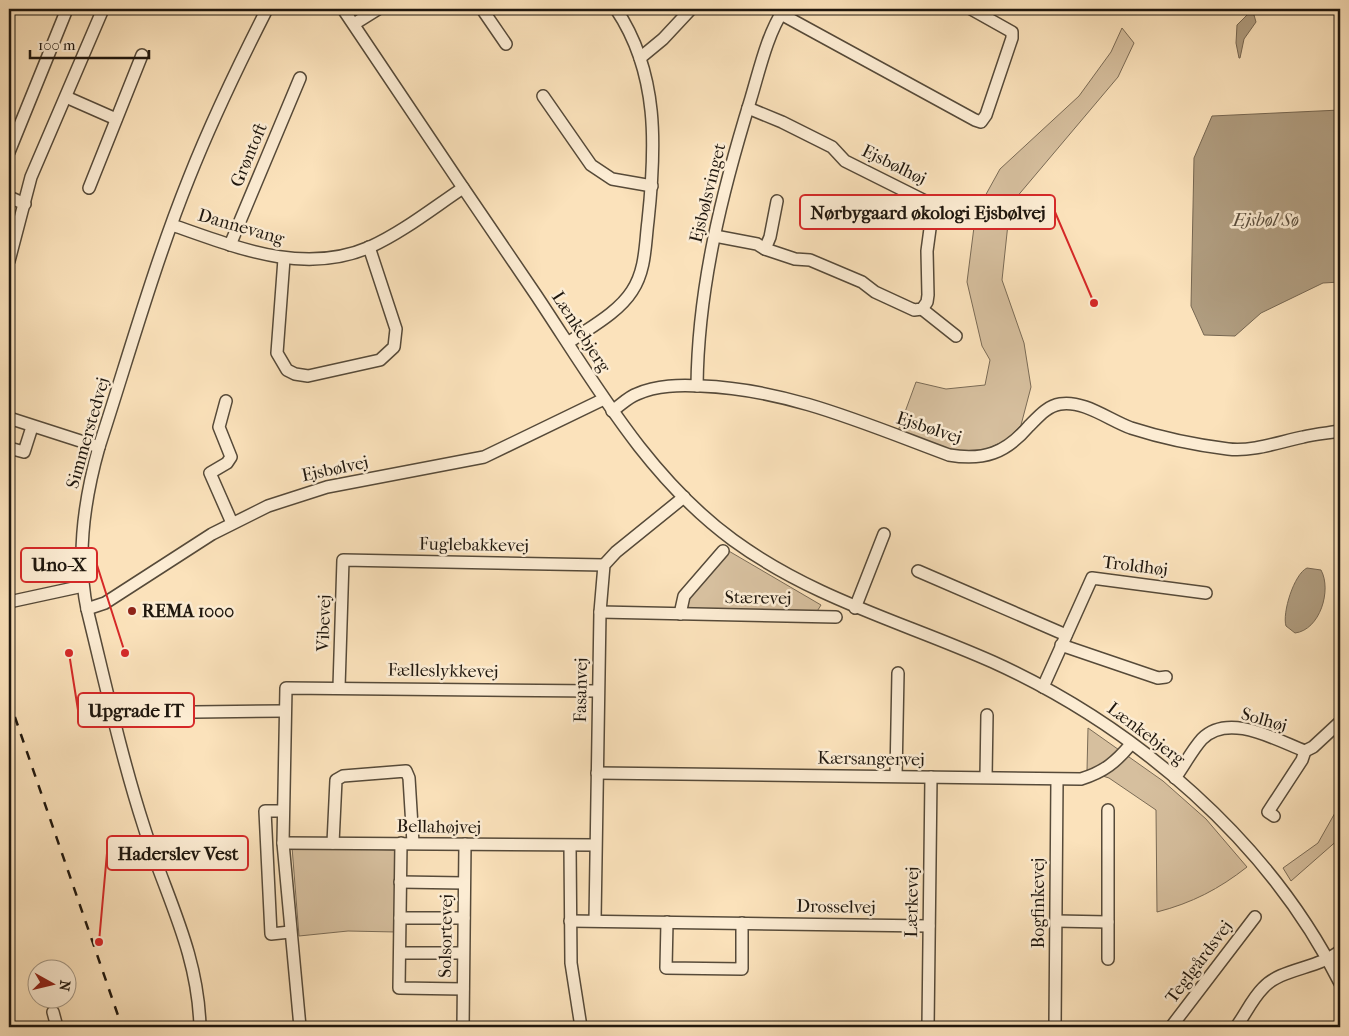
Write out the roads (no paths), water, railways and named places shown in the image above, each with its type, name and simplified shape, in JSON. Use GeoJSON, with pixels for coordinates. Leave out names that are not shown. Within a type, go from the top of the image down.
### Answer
{"type":"FeatureCollection","features":[{"type":"Feature","properties":{"kind":"street"},"geometry":{"type":"LineString","coordinates":[[9,152],[67,9]]}},
{"type":"Feature","properties":{"kind":"street"},"geometry":{"type":"LineString","coordinates":[[9,261],[32,176],[103,9]]}},
{"type":"Feature","properties":{"kind":"street","name":"Simmerstedvej"},"geometry":{"type":"LineString","coordinates":[[200,1027],[196,977],[189,950],[148,841],[113,713],[88,609],[83,586],[85,515],[90,479],[99,447],[172,225],[189,178],[230,82],[267,9]]}},
{"type":"Feature","properties":{"kind":"street","name":"Lænkebjerg"},"geometry":{"type":"LineString","coordinates":[[343,9],[568,343],[612,412],[684,497],[733,540],[805,584],[855,608],[990,661],[1043,687],[1091,714],[1132,744],[1175,778],[1227,825],[1263,867],[1310,929],[1329,960],[1340,983]]}},
{"type":"Feature","properties":{"kind":"street"},"geometry":{"type":"LineString","coordinates":[[354,24],[378,9]]}},
{"type":"Feature","properties":{"kind":"street"},"geometry":{"type":"LineString","coordinates":[[482,9],[506,44]]}},
{"type":"Feature","properties":{"kind":"street"},"geometry":{"type":"LineString","coordinates":[[568,343],[618,307],[632,292],[643,264],[652,186],[653,115],[649,87],[640,58],[630,32],[616,9]]}},
{"type":"Feature","properties":{"kind":"street"},"geometry":{"type":"LineString","coordinates":[[640,58],[663,39],[691,9]]}},
{"type":"Feature","properties":{"kind":"street","name":"Ejsbølsvinget"},"geometry":{"type":"LineString","coordinates":[[697,386],[698,347],[703,294],[715,236],[731,167],[748,108],[770,36],[782,11],[975,120],[982,122],[1012,38],[1012,32],[971,9]]}},
{"type":"Feature","properties":{"kind":"street"},"geometry":{"type":"LineString","coordinates":[[89,188],[142,55]]}},
{"type":"Feature","properties":{"kind":"street","name":"Grøntoft"},"geometry":{"type":"LineString","coordinates":[[230,245],[300,78]]}},
{"type":"Feature","properties":{"kind":"street"},"geometry":{"type":"LineString","coordinates":[[543,96],[591,165],[602,174],[617,181],[652,186]]}},
{"type":"Feature","properties":{"kind":"street"},"geometry":{"type":"LineString","coordinates":[[66,97],[116,119]]}},
{"type":"Feature","properties":{"kind":"street","name":"Ejsbølhøj"},"geometry":{"type":"LineString","coordinates":[[748,108],[782,122],[832,147],[845,161],[927,202],[931,206],[932,214],[927,250],[928,296],[927,302],[922,309]]}},
{"type":"Feature","properties":{"kind":"street","name":"Dannevang"},"geometry":{"type":"LineString","coordinates":[[172,225],[230,245],[284,259],[320,259],[369,247],[393,234],[464,188]]}},
{"type":"Feature","properties":{"kind":"street"},"geometry":{"type":"LineString","coordinates":[[9,197],[25,204]]}},
{"type":"Feature","properties":{"kind":"street"},"geometry":{"type":"LineString","coordinates":[[765,250],[770,237],[777,201]]}},
{"type":"Feature","properties":{"kind":"street"},"geometry":{"type":"LineString","coordinates":[[715,236],[757,244],[765,250],[795,259],[810,260],[862,282],[875,292],[914,310],[922,309],[956,336]]}},
{"type":"Feature","properties":{"kind":"street"},"geometry":{"type":"LineString","coordinates":[[284,259],[277,353],[287,370],[295,374],[308,376],[380,360],[394,347],[396,329],[369,247]]}},
{"type":"Feature","properties":{"kind":"street","name":"Ejsbølvej"},"geometry":{"type":"LineString","coordinates":[[612,412],[636,394],[649,390],[697,386],[754,390],[803,402],[949,455],[966,458],[984,457],[1002,450],[1020,437],[1041,412],[1058,404],[1070,404],[1085,408],[1128,427],[1150,434],[1229,450],[1255,448],[1340,430]]}},
{"type":"Feature","properties":{"kind":"street","name":"Ejsbølvej"},"geometry":{"type":"LineString","coordinates":[[88,609],[105,603],[232,523],[268,506],[327,486],[484,458],[604,399]]}},
{"type":"Feature","properties":{"kind":"street"},"geometry":{"type":"LineString","coordinates":[[226,401],[218,427],[231,456],[227,464],[210,473],[232,523]]}},
{"type":"Feature","properties":{"kind":"street"},"geometry":{"type":"LineString","coordinates":[[9,418],[32,427],[99,447]]}},
{"type":"Feature","properties":{"kind":"street"},"geometry":{"type":"LineString","coordinates":[[9,448],[24,452],[32,427]]}},
{"type":"Feature","properties":{"kind":"street"},"geometry":{"type":"LineString","coordinates":[[604,565],[616,552],[684,497]]}},
{"type":"Feature","properties":{"kind":"street"},"geometry":{"type":"LineString","coordinates":[[855,608],[884,534]]}},
{"type":"Feature","properties":{"kind":"street","name":"Stærevej"},"geometry":{"type":"LineString","coordinates":[[680,614],[684,596],[723,550]]}},
{"type":"Feature","properties":{"kind":"street","name":"Fuglebakkevej"},"geometry":{"type":"LineString","coordinates":[[343,560],[604,565]]}},
{"type":"Feature","properties":{"kind":"street","name":"Vibevej"},"geometry":{"type":"LineString","coordinates":[[339,687],[343,560]]}},
{"type":"Feature","properties":{"kind":"street","name":"Fasanvej"},"geometry":{"type":"LineString","coordinates":[[595,920],[600,612],[604,565]]}},
{"type":"Feature","properties":{"kind":"street"},"geometry":{"type":"LineString","coordinates":[[918,571],[1064,640],[1158,678],[1166,677]]}},
{"type":"Feature","properties":{"kind":"street","name":"Troldhøj"},"geometry":{"type":"LineString","coordinates":[[1043,687],[1092,578],[1206,594]]}},
{"type":"Feature","properties":{"kind":"street"},"geometry":{"type":"LineString","coordinates":[[9,602],[83,586]]}},
{"type":"Feature","properties":{"kind":"street","name":"Stærevej"},"geometry":{"type":"LineString","coordinates":[[600,612],[836,617]]}},
{"type":"Feature","properties":{"kind":"street"},"geometry":{"type":"LineString","coordinates":[[896,776],[898,673]]}},
{"type":"Feature","properties":{"kind":"street","name":"Fælleslykkevej"},"geometry":{"type":"LineString","coordinates":[[285,712],[286,688],[339,687],[598,691]]}},
{"type":"Feature","properties":{"kind":"street"},"geometry":{"type":"LineString","coordinates":[[113,713],[285,712],[283,843],[300,1027]]}},
{"type":"Feature","properties":{"kind":"street"},"geometry":{"type":"LineString","coordinates":[[986,777],[987,715]]}},
{"type":"Feature","properties":{"kind":"street","name":"Solhøj"},"geometry":{"type":"LineString","coordinates":[[1274,816],[1268,812],[1302,760],[1305,751],[1313,747],[1340,722]]}},
{"type":"Feature","properties":{"kind":"street","name":"Solhøj"},"geometry":{"type":"LineString","coordinates":[[1175,778],[1202,740],[1216,730],[1226,728],[1248,730],[1305,751]]}},
{"type":"Feature","properties":{"kind":"street","name":"Kærsangervej"},"geometry":{"type":"LineString","coordinates":[[597,773],[1081,779],[1100,773],[1116,762],[1132,744]]}},
{"type":"Feature","properties":{"kind":"street"},"geometry":{"type":"LineString","coordinates":[[334,843],[336,780],[343,776],[396,770],[406,771],[409,778],[413,843]]}},
{"type":"Feature","properties":{"kind":"street","name":"Lærkevej"},"geometry":{"type":"LineString","coordinates":[[928,1027],[931,777]]}},
{"type":"Feature","properties":{"kind":"street","name":"Bogfinkevej"},"geometry":{"type":"LineString","coordinates":[[1054,1027],[1057,780]]}},
{"type":"Feature","properties":{"kind":"street"},"geometry":{"type":"LineString","coordinates":[[1108,810],[1108,959]]}},
{"type":"Feature","properties":{"kind":"street"},"geometry":{"type":"LineString","coordinates":[[283,811],[265,811],[267,868],[271,934],[290,932]]}},
{"type":"Feature","properties":{"kind":"street","name":"Bellahøjvej"},"geometry":{"type":"LineString","coordinates":[[283,843],[595,845]]}},
{"type":"Feature","properties":{"kind":"street"},"geometry":{"type":"LineString","coordinates":[[401,843],[399,988],[463,989]]}},
{"type":"Feature","properties":{"kind":"street","name":"Solsortevej"},"geometry":{"type":"LineString","coordinates":[[463,1027],[465,844]]}},
{"type":"Feature","properties":{"kind":"street"},"geometry":{"type":"LineString","coordinates":[[570,846],[571,963],[581,1027]]}},
{"type":"Feature","properties":{"kind":"street"},"geometry":{"type":"LineString","coordinates":[[400,882],[464,883]]}},
{"type":"Feature","properties":{"kind":"street","name":"Teglgårdsvej"},"geometry":{"type":"LineString","coordinates":[[1171,1027],[1255,917]]}},
{"type":"Feature","properties":{"kind":"street"},"geometry":{"type":"LineString","coordinates":[[400,918],[464,918]]}},
{"type":"Feature","properties":{"kind":"street","name":"Drosselvej"},"geometry":{"type":"LineString","coordinates":[[570,921],[929,926]]}},
{"type":"Feature","properties":{"kind":"street"},"geometry":{"type":"LineString","coordinates":[[1056,921],[1108,922]]}},
{"type":"Feature","properties":{"kind":"street"},"geometry":{"type":"LineString","coordinates":[[667,922],[666,968],[742,969],[742,923]]}},
{"type":"Feature","properties":{"kind":"street"},"geometry":{"type":"LineString","coordinates":[[1242,1024],[1263,987],[1279,977],[1329,960],[1340,950]]}},
{"type":"Feature","properties":{"kind":"street"},"geometry":{"type":"LineString","coordinates":[[400,953],[463,953]]}},
{"type":"Feature","properties":{"kind":"street"},"geometry":{"type":"LineString","coordinates":[[53,1012],[57,1027]]}},
{"type":"Feature","properties":{"kind":"water"},"geometry":{"type":"Polygon","coordinates":[[[1250,12],[1254,15],[1256,22],[1244,39],[1239,58],[1236,43],[1237,25],[1250,12]]]}},
{"type":"Feature","properties":{"kind":"water","name":"Ejsbøl Sø"},"geometry":{"type":"Polygon","coordinates":[[[1340,110],[1340,282],[1323,283],[1261,313],[1235,336],[1204,335],[1191,306],[1194,158],[1212,116],[1340,110]]]}},
{"type":"Feature","properties":{"kind":"water"},"geometry":{"type":"Polygon","coordinates":[[[1307,568],[1321,570],[1324,578],[1324,598],[1317,617],[1311,625],[1295,633],[1286,626],[1287,604],[1298,578],[1307,568]]]}},
{"type":"Feature","properties":{"kind":"railway"},"geometry":{"type":"LineString","coordinates":[[9,700],[122,1027]]}},
{"type":"Feature","properties":{"kind":"place","name":"Nørbygaard økologi Ejsbølvej"},"geometry":{"type":"Point","coordinates":[1094,303]}},
{"type":"Feature","properties":{"kind":"place","name":"REMA 1000"},"geometry":{"type":"Point","coordinates":[132,611]}},
{"type":"Feature","properties":{"kind":"place","name":"Upgrade IT"},"geometry":{"type":"Point","coordinates":[69,653]}},
{"type":"Feature","properties":{"kind":"place","name":"Uno-X"},"geometry":{"type":"Point","coordinates":[125,653]}},
{"type":"Feature","properties":{"kind":"place","name":"Haderslev Vest"},"geometry":{"type":"Point","coordinates":[99,942]}}]}
